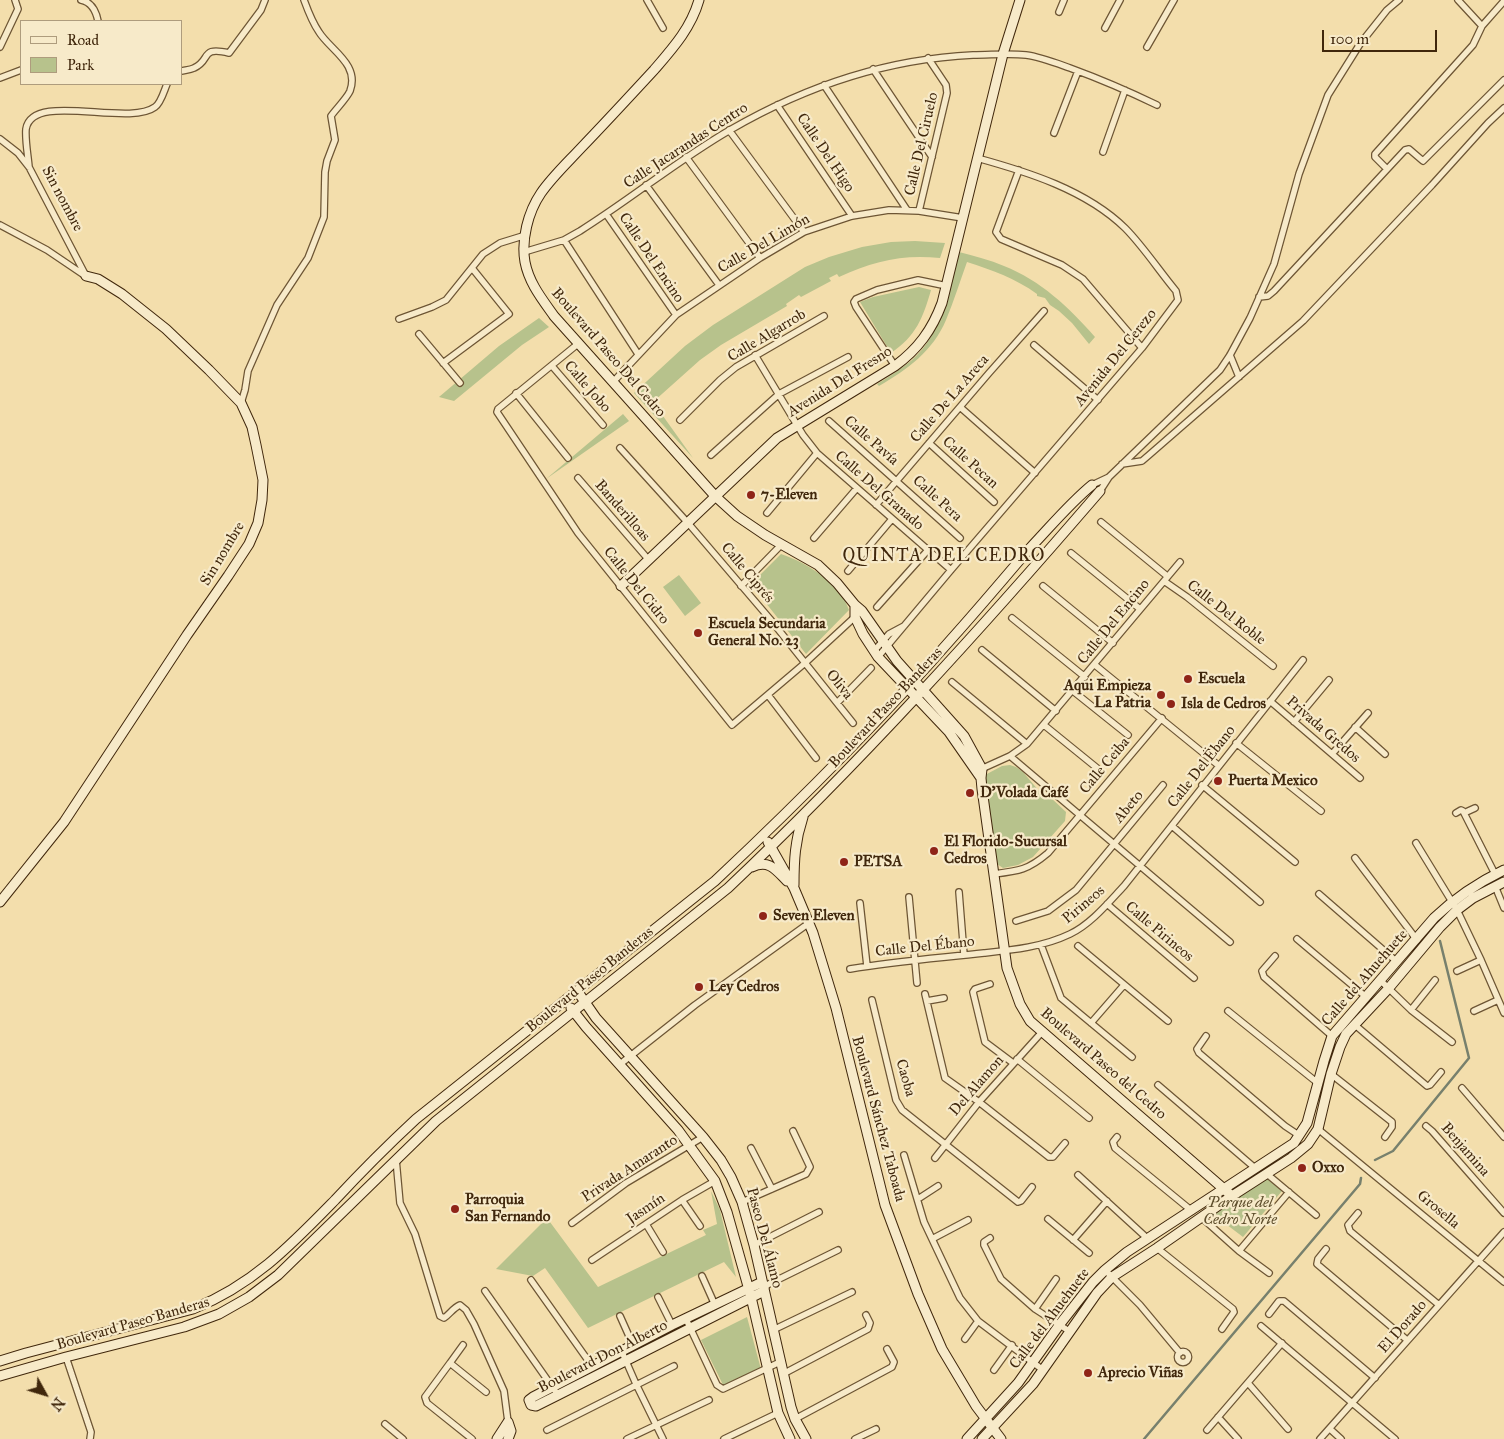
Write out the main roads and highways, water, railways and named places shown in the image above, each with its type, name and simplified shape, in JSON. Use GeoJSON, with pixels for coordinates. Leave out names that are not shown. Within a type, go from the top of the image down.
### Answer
{"type":"FeatureCollection","features":[{"type":"Feature","properties":{"kind":"waterway"},"geometry":{"type":"LineString","coordinates":[[1375,1160],[1393,1151],[1469,1058],[1440,941]]}},
{"type":"Feature","properties":{"kind":"waterway"},"geometry":{"type":"LineString","coordinates":[[1144,1439],[1360,1184],[1361,1178]]}},
{"type":"Feature","properties":{"kind":"place","name":"7-Eleven"},"geometry":{"type":"Point","coordinates":[751,495]}},
{"type":"Feature","properties":{"kind":"place","name":"Escuela Secundaria General No. 23"},"geometry":{"type":"Point","coordinates":[698,633]}},
{"type":"Feature","properties":{"kind":"place","name":"Escuela"},"geometry":{"type":"Point","coordinates":[1188,679]}},
{"type":"Feature","properties":{"kind":"place","name":"Aqui Empieza La Patria"},"geometry":{"type":"Point","coordinates":[1161,695]}},
{"type":"Feature","properties":{"kind":"place","name":"Isla de Cedros"},"geometry":{"type":"Point","coordinates":[1171,704]}},
{"type":"Feature","properties":{"kind":"place","name":"Puerta Mexico"},"geometry":{"type":"Point","coordinates":[1218,781]}},
{"type":"Feature","properties":{"kind":"place","name":"D'Volada Café"},"geometry":{"type":"Point","coordinates":[970,793]}},
{"type":"Feature","properties":{"kind":"place","name":"El Florido-Sucursal Cedros"},"geometry":{"type":"Point","coordinates":[934,851]}},
{"type":"Feature","properties":{"kind":"place","name":"PETSA"},"geometry":{"type":"Point","coordinates":[844,862]}},
{"type":"Feature","properties":{"kind":"place","name":"Seven Eleven"},"geometry":{"type":"Point","coordinates":[763,916]}},
{"type":"Feature","properties":{"kind":"place","name":"Ley Cedros"},"geometry":{"type":"Point","coordinates":[699,987]}},
{"type":"Feature","properties":{"kind":"place","name":"Oxxo"},"geometry":{"type":"Point","coordinates":[1302,1168]}},
{"type":"Feature","properties":{"kind":"place","name":"Parroquia San Fernando"},"geometry":{"type":"Point","coordinates":[455,1209]}},
{"type":"Feature","properties":{"kind":"place","name":"Aprecio Viñas"},"geometry":{"type":"Point","coordinates":[1088,1373]}},
{"type":"Feature","properties":{"kind":"district","name":"QUINTA DEL CEDRO"},"geometry":{"type":"Point","coordinates":[944,557]}},
{"type":"Feature","properties":{"kind":"park label","name":"Parque del Cedro Norte"},"geometry":{"type":"Point","coordinates":[1240,1212]}}]}
